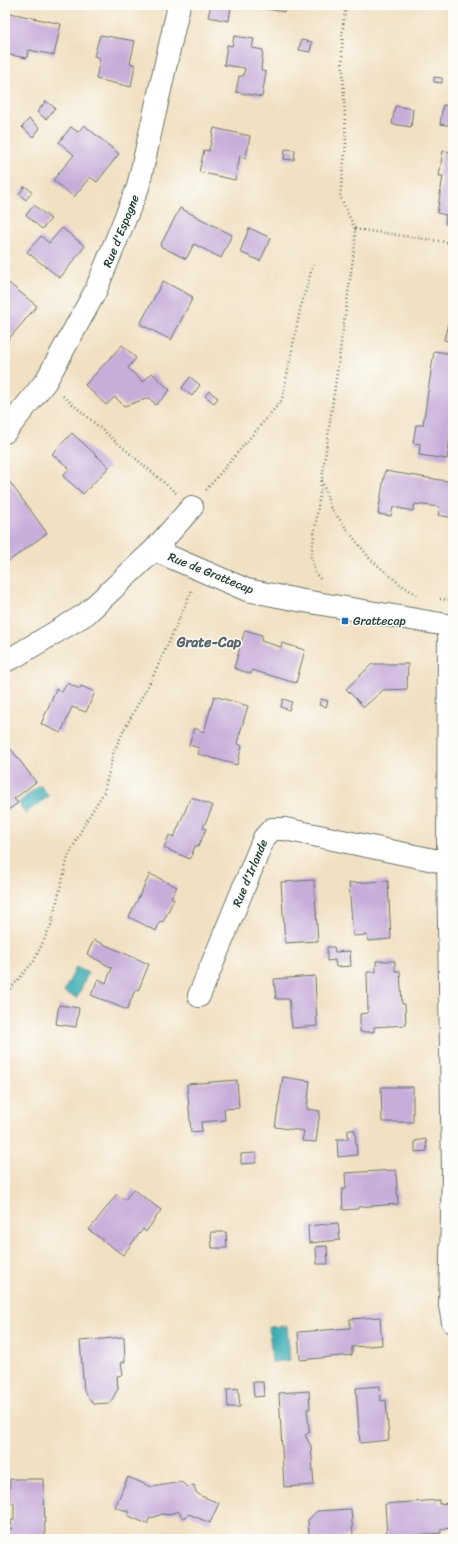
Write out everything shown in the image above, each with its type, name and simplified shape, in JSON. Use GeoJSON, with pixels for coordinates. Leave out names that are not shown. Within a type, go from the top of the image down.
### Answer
{"type":"FeatureCollection","features":[{"type":"Feature","properties":{"kind":"street","name":"Rue d'Espagne"},"geometry":{"type":"LineString","coordinates":[[5,432],[46,381],[96,292],[138,187],[179,5]]}},
{"type":"Feature","properties":{"kind":"street"},"geometry":{"type":"LineString","coordinates":[[154,550],[192,507]]}},
{"type":"Feature","properties":{"kind":"street","name":"Rue de Grattecap"},"geometry":{"type":"LineString","coordinates":[[5,661],[86,614],[154,550],[247,590],[451,626]]}},
{"type":"Feature","properties":{"kind":"street"},"geometry":{"type":"LineString","coordinates":[[451,626],[448,864],[453,1171],[450,1306],[453,1322]]}},
{"type":"Feature","properties":{"kind":"street","name":"Rue d'Irlande"},"geometry":{"type":"LineString","coordinates":[[199,996],[264,838],[272,829],[285,830],[448,864]]}},
{"type":"Feature","properties":{"kind":"path"},"geometry":{"type":"LineString","coordinates":[[322,583],[316,573],[311,557],[355,244],[355,229],[340,196],[346,144],[342,49],[346,5]]}},
{"type":"Feature","properties":{"kind":"path"},"geometry":{"type":"LineString","coordinates":[[355,229],[453,243]]}},
{"type":"Feature","properties":{"kind":"path"},"geometry":{"type":"LineString","coordinates":[[46,381],[192,507],[282,400],[300,310],[313,265]]}},
{"type":"Feature","properties":{"kind":"path"},"geometry":{"type":"LineString","coordinates":[[322,478],[330,507],[370,559],[402,585],[417,595],[423,597]]}},
{"type":"Feature","properties":{"kind":"path"},"geometry":{"type":"LineString","coordinates":[[5,995],[34,961],[50,925],[68,857],[85,823],[104,792],[114,751],[153,677],[201,570]]}},
{"type":"Feature","properties":{"kind":"water"},"geometry":{"type":"Polygon","coordinates":[[[40,785],[49,796],[26,813],[18,803],[40,785]]]}},
{"type":"Feature","properties":{"kind":"water"},"geometry":{"type":"Polygon","coordinates":[[[76,967],[88,973],[77,998],[64,992],[76,967]]]}},
{"type":"Feature","properties":{"kind":"water"},"geometry":{"type":"Polygon","coordinates":[[[287,1326],[290,1360],[272,1362],[269,1327],[287,1326]]]}},
{"type":"Feature","properties":{"kind":"building"},"geometry":{"type":"Polygon","coordinates":[[[211,5],[231,5],[229,21],[208,17],[211,5]]]}},
{"type":"Feature","properties":{"kind":"building"},"geometry":{"type":"Polygon","coordinates":[[[256,5],[285,5],[284,12],[256,7],[256,5]]]}},
{"type":"Feature","properties":{"kind":"building"},"geometry":{"type":"Polygon","coordinates":[[[5,12],[61,24],[54,55],[29,50],[27,58],[5,54],[5,12]]]}},
{"type":"Feature","properties":{"kind":"building"},"geometry":{"type":"Polygon","coordinates":[[[100,35],[135,41],[130,63],[135,65],[131,87],[96,79],[100,58],[94,56],[100,35]]]}},
{"type":"Feature","properties":{"kind":"building"},"geometry":{"type":"Polygon","coordinates":[[[234,36],[254,39],[252,48],[263,50],[261,70],[266,72],[262,97],[236,92],[239,76],[243,76],[245,68],[224,65],[227,45],[232,46],[234,36]]]}},
{"type":"Feature","properties":{"kind":"building"},"geometry":{"type":"Polygon","coordinates":[[[301,40],[312,42],[310,52],[299,50],[301,40]]]}},
{"type":"Feature","properties":{"kind":"building"},"geometry":{"type":"Polygon","coordinates":[[[434,77],[442,78],[442,83],[434,82],[434,77]]]}},
{"type":"Feature","properties":{"kind":"building"},"geometry":{"type":"Polygon","coordinates":[[[46,101],[55,108],[46,119],[37,112],[46,101]]]}},
{"type":"Feature","properties":{"kind":"building"},"geometry":{"type":"Polygon","coordinates":[[[443,105],[453,106],[453,126],[440,124],[443,105]]]}},
{"type":"Feature","properties":{"kind":"building"},"geometry":{"type":"Polygon","coordinates":[[[395,106],[413,109],[411,127],[392,124],[395,106]]]}},
{"type":"Feature","properties":{"kind":"building"},"geometry":{"type":"Polygon","coordinates":[[[29,119],[40,128],[33,137],[22,127],[29,119]]]}},
{"type":"Feature","properties":{"kind":"building"},"geometry":{"type":"Polygon","coordinates":[[[84,125],[119,154],[97,182],[90,177],[74,197],[53,180],[74,155],[59,142],[71,127],[78,132],[84,125]]]}},
{"type":"Feature","properties":{"kind":"building"},"geometry":{"type":"Polygon","coordinates":[[[214,128],[250,136],[246,158],[240,156],[235,180],[199,172],[204,150],[209,151],[214,128]]]}},
{"type":"Feature","properties":{"kind":"building"},"geometry":{"type":"Polygon","coordinates":[[[285,149],[295,150],[294,160],[284,159],[285,149]]]}},
{"type":"Feature","properties":{"kind":"building"},"geometry":{"type":"Polygon","coordinates":[[[443,151],[453,152],[453,225],[445,224],[446,215],[437,213],[443,176],[439,176],[443,151]]]}},
{"type":"Feature","properties":{"kind":"building"},"geometry":{"type":"Polygon","coordinates":[[[25,186],[32,192],[26,200],[19,194],[25,186]]]}},
{"type":"Feature","properties":{"kind":"building"},"geometry":{"type":"Polygon","coordinates":[[[34,205],[51,219],[42,229],[26,215],[34,205]]]}},
{"type":"Feature","properties":{"kind":"building"},"geometry":{"type":"Polygon","coordinates":[[[180,208],[232,235],[221,258],[194,244],[186,259],[160,246],[180,208]]]}},
{"type":"Feature","properties":{"kind":"building"},"geometry":{"type":"Polygon","coordinates":[[[62,228],[85,246],[60,278],[27,252],[41,236],[49,243],[62,228]]]}},
{"type":"Feature","properties":{"kind":"building"},"geometry":{"type":"Polygon","coordinates":[[[249,228],[271,238],[260,261],[240,252],[249,228]]]}},
{"type":"Feature","properties":{"kind":"building"},"geometry":{"type":"Polygon","coordinates":[[[5,280],[37,306],[6,342],[5,341],[5,280]]]}},
{"type":"Feature","properties":{"kind":"building"},"geometry":{"type":"Polygon","coordinates":[[[163,281],[193,297],[171,340],[140,324],[163,281]]]}},
{"type":"Feature","properties":{"kind":"building"},"geometry":{"type":"Polygon","coordinates":[[[448,323],[453,323],[453,342],[444,340],[448,323]]]}},
{"type":"Feature","properties":{"kind":"building"},"geometry":{"type":"Polygon","coordinates":[[[122,345],[136,358],[128,368],[143,382],[152,373],[170,390],[156,405],[149,398],[124,406],[115,397],[106,405],[85,385],[122,345]]]}},
{"type":"Feature","properties":{"kind":"building"},"geometry":{"type":"Polygon","coordinates":[[[434,351],[453,354],[453,420],[447,459],[419,455],[420,444],[413,443],[416,425],[423,425],[434,351]]]}},
{"type":"Feature","properties":{"kind":"building"},"geometry":{"type":"Polygon","coordinates":[[[190,377],[200,385],[192,396],[182,388],[190,377]]]}},
{"type":"Feature","properties":{"kind":"building"},"geometry":{"type":"Polygon","coordinates":[[[209,391],[218,398],[214,403],[205,396],[209,391]]]}},
{"type":"Feature","properties":{"kind":"building"},"geometry":{"type":"Polygon","coordinates":[[[72,433],[109,467],[83,494],[63,476],[69,468],[52,454],[72,433]]]}},
{"type":"Feature","properties":{"kind":"building"},"geometry":{"type":"Polygon","coordinates":[[[385,471],[453,482],[453,518],[438,515],[440,507],[415,504],[413,511],[393,507],[391,516],[378,514],[385,471]]]}},
{"type":"Feature","properties":{"kind":"building"},"geometry":{"type":"Polygon","coordinates":[[[9,481],[47,533],[5,564],[5,516],[7,514],[5,512],[5,483],[9,481]]]}},
{"type":"Feature","properties":{"kind":"building"},"geometry":{"type":"Polygon","coordinates":[[[245,630],[262,635],[261,641],[281,647],[282,643],[305,650],[296,683],[252,670],[251,674],[234,668],[245,630]]]}},
{"type":"Feature","properties":{"kind":"building"},"geometry":{"type":"Polygon","coordinates":[[[372,664],[408,664],[407,689],[383,690],[364,707],[346,689],[372,664]]]}},
{"type":"Feature","properties":{"kind":"building"},"geometry":{"type":"Polygon","coordinates":[[[67,683],[80,689],[81,686],[95,692],[86,712],[72,707],[61,733],[41,724],[56,689],[62,692],[67,683]]]}},
{"type":"Feature","properties":{"kind":"building"},"geometry":{"type":"Polygon","coordinates":[[[214,696],[248,706],[237,743],[242,746],[237,765],[198,754],[199,748],[189,745],[194,728],[204,732],[214,696]]]}},
{"type":"Feature","properties":{"kind":"building"},"geometry":{"type":"Polygon","coordinates":[[[283,699],[292,702],[289,710],[281,707],[283,699]]]}},
{"type":"Feature","properties":{"kind":"building"},"geometry":{"type":"Polygon","coordinates":[[[321,699],[328,701],[326,707],[319,705],[321,699]]]}},
{"type":"Feature","properties":{"kind":"building"},"geometry":{"type":"Polygon","coordinates":[[[11,749],[36,782],[14,799],[18,803],[5,812],[5,753],[11,749]]]}},
{"type":"Feature","properties":{"kind":"building"},"geometry":{"type":"Polygon","coordinates":[[[191,797],[213,806],[203,828],[206,829],[198,847],[195,846],[190,859],[164,848],[169,835],[174,837],[191,797]]]}},
{"type":"Feature","properties":{"kind":"building"},"geometry":{"type":"Polygon","coordinates":[[[150,874],[177,887],[171,897],[174,899],[163,922],[160,921],[156,931],[129,917],[150,874]]]}},
{"type":"Feature","properties":{"kind":"building"},"geometry":{"type":"Polygon","coordinates":[[[314,880],[318,941],[285,943],[281,882],[314,880]]]}},
{"type":"Feature","properties":{"kind":"building"},"geometry":{"type":"Polygon","coordinates":[[[388,881],[391,939],[368,941],[367,935],[353,936],[349,883],[388,881]]]}},
{"type":"Feature","properties":{"kind":"building"},"geometry":{"type":"Polygon","coordinates":[[[94,940],[149,964],[138,991],[135,990],[127,1010],[91,995],[98,979],[106,983],[112,968],[87,954],[94,940]]]}},
{"type":"Feature","properties":{"kind":"building"},"geometry":{"type":"Polygon","coordinates":[[[327,947],[334,947],[335,952],[350,951],[351,966],[336,967],[335,960],[327,961],[327,947]]]}},
{"type":"Feature","properties":{"kind":"building"},"geometry":{"type":"Polygon","coordinates":[[[376,961],[395,961],[395,971],[400,971],[402,1004],[405,1004],[406,1025],[374,1027],[374,1032],[360,1032],[360,1014],[368,1013],[367,972],[376,972],[376,961]]]}},
{"type":"Feature","properties":{"kind":"building"},"geometry":{"type":"Polygon","coordinates":[[[315,976],[317,1026],[292,1028],[289,999],[276,999],[274,979],[315,976]]]}},
{"type":"Feature","properties":{"kind":"building"},"geometry":{"type":"Polygon","coordinates":[[[59,1005],[79,1008],[76,1027],[56,1024],[59,1005]]]}},
{"type":"Feature","properties":{"kind":"building"},"geometry":{"type":"Polygon","coordinates":[[[283,1077],[310,1081],[307,1109],[320,1111],[316,1142],[302,1141],[304,1131],[275,1127],[283,1077]]]}},
{"type":"Feature","properties":{"kind":"building"},"geometry":{"type":"Polygon","coordinates":[[[237,1080],[239,1108],[224,1109],[225,1120],[201,1122],[202,1131],[191,1132],[187,1084],[237,1080]]]}},
{"type":"Feature","properties":{"kind":"building"},"geometry":{"type":"Polygon","coordinates":[[[381,1087],[413,1087],[413,1122],[382,1122],[381,1087]]]}},
{"type":"Feature","properties":{"kind":"building"},"geometry":{"type":"Polygon","coordinates":[[[348,1130],[355,1130],[357,1155],[338,1157],[337,1139],[348,1139],[348,1130]]]}},
{"type":"Feature","properties":{"kind":"building"},"geometry":{"type":"Polygon","coordinates":[[[426,1139],[427,1151],[415,1152],[415,1141],[426,1139]]]}},
{"type":"Feature","properties":{"kind":"building"},"geometry":{"type":"Polygon","coordinates":[[[256,1153],[256,1163],[241,1164],[241,1154],[256,1153]]]}},
{"type":"Feature","properties":{"kind":"building"},"geometry":{"type":"Polygon","coordinates":[[[396,1170],[398,1204],[358,1207],[358,1209],[343,1210],[342,1189],[346,1189],[345,1173],[396,1170]]]}},
{"type":"Feature","properties":{"kind":"building"},"geometry":{"type":"Polygon","coordinates":[[[133,1189],[161,1210],[146,1232],[143,1229],[123,1255],[89,1230],[117,1194],[125,1200],[133,1189]]]}},
{"type":"Feature","properties":{"kind":"building"},"geometry":{"type":"Polygon","coordinates":[[[338,1223],[340,1240],[309,1243],[308,1226],[338,1223]]]}},
{"type":"Feature","properties":{"kind":"building"},"geometry":{"type":"Polygon","coordinates":[[[211,1232],[226,1232],[227,1248],[212,1248],[211,1232]]]}},
{"type":"Feature","properties":{"kind":"building"},"geometry":{"type":"Polygon","coordinates":[[[327,1246],[328,1264],[317,1264],[316,1247],[327,1246]]]}},
{"type":"Feature","properties":{"kind":"building"},"geometry":{"type":"Polygon","coordinates":[[[380,1317],[382,1345],[352,1347],[352,1355],[300,1360],[298,1332],[350,1328],[350,1319],[380,1317]]]}},
{"type":"Feature","properties":{"kind":"building"},"geometry":{"type":"Polygon","coordinates":[[[124,1337],[125,1362],[121,1362],[123,1375],[117,1376],[118,1389],[110,1403],[93,1404],[84,1391],[80,1341],[124,1337]]]}},
{"type":"Feature","properties":{"kind":"building"},"geometry":{"type":"Polygon","coordinates":[[[253,1382],[263,1382],[264,1396],[254,1397],[253,1382]]]}},
{"type":"Feature","properties":{"kind":"building"},"geometry":{"type":"Polygon","coordinates":[[[380,1386],[381,1401],[386,1400],[389,1440],[360,1443],[356,1388],[380,1386]]]}},
{"type":"Feature","properties":{"kind":"building"},"geometry":{"type":"Polygon","coordinates":[[[238,1388],[240,1407],[228,1407],[227,1389],[238,1388]]]}},
{"type":"Feature","properties":{"kind":"building"},"geometry":{"type":"Polygon","coordinates":[[[309,1391],[310,1409],[307,1409],[310,1432],[305,1435],[311,1446],[314,1485],[284,1487],[279,1393],[309,1391]]]}},
{"type":"Feature","properties":{"kind":"building"},"geometry":{"type":"Polygon","coordinates":[[[128,1477],[152,1487],[181,1482],[188,1487],[194,1485],[196,1492],[201,1496],[219,1503],[210,1523],[189,1514],[183,1518],[178,1511],[168,1515],[162,1514],[149,1519],[147,1524],[127,1515],[130,1512],[115,1507],[128,1477]]]}},
{"type":"Feature","properties":{"kind":"building"},"geometry":{"type":"Polygon","coordinates":[[[10,1479],[44,1479],[45,1539],[5,1539],[5,1529],[12,1529],[11,1520],[14,1520],[14,1503],[9,1503],[10,1479]]]}},
{"type":"Feature","properties":{"kind":"building"},"geometry":{"type":"Polygon","coordinates":[[[439,1500],[439,1504],[451,1503],[453,1528],[441,1529],[441,1533],[387,1537],[385,1504],[439,1500]]]}},
{"type":"Feature","properties":{"kind":"building"},"geometry":{"type":"Polygon","coordinates":[[[351,1509],[353,1536],[342,1537],[342,1539],[312,1539],[309,1535],[308,1520],[317,1511],[351,1509]]]}},
{"type":"Feature","properties":{"kind":"place","name":"Grattecap"},"geometry":{"type":"Point","coordinates":[345,621]}},
{"type":"Feature","properties":{"kind":"district","name":"Grate-Cap"},"geometry":{"type":"Point","coordinates":[209,642]}}]}
